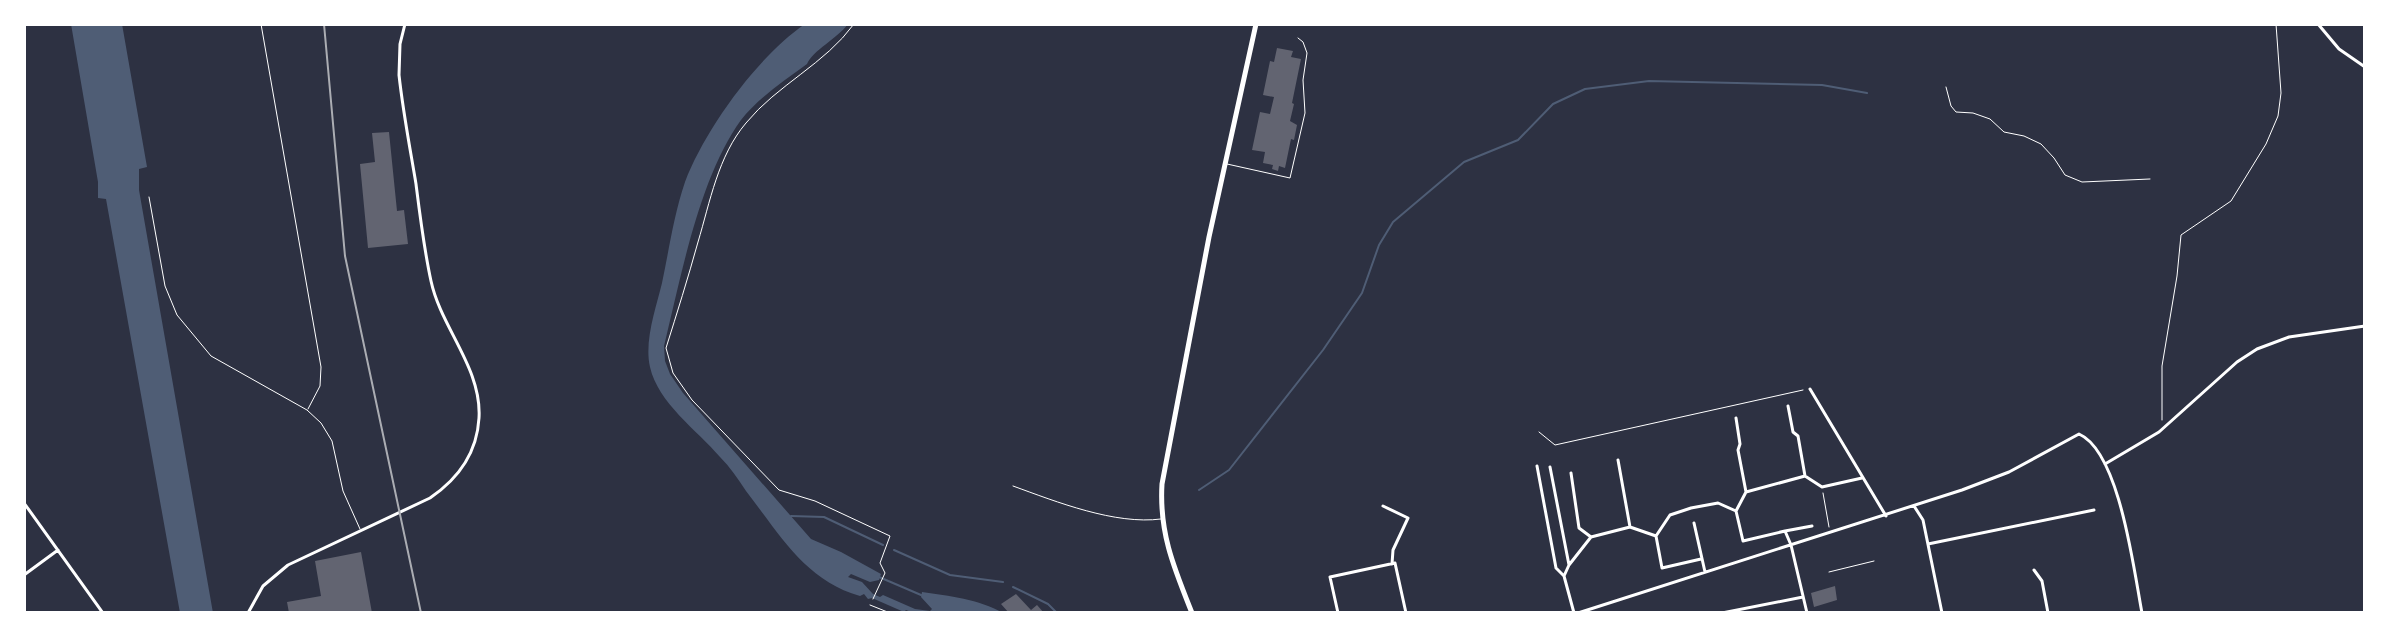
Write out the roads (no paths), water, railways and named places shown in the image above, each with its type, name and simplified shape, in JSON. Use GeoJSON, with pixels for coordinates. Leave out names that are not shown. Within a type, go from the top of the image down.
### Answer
{"type":"FeatureCollection","features":[{"type":"Feature","properties":{"kind":"main road"},"geometry":{"type":"LineString","coordinates":[[1192,613],[1168,550],[1161,504],[1168,443],[1256,24]]}},
{"type":"Feature","properties":{"kind":"street"},"geometry":{"type":"LineString","coordinates":[[248,613],[257,595],[276,573],[360,529],[430,498],[452,482],[471,454],[479,404],[472,376],[445,322],[431,282],[399,75],[400,44],[405,24]]}},
{"type":"Feature","properties":{"kind":"street"},"geometry":{"type":"LineString","coordinates":[[2318,24],[2339,49],[2365,67]]}},
{"type":"Feature","properties":{"kind":"street"},"geometry":{"type":"LineString","coordinates":[[2105,464],[2159,432],[2237,362],[2257,349],[2289,337],[2365,326]]}},
{"type":"Feature","properties":{"kind":"street"},"geometry":{"type":"LineString","coordinates":[[1810,389],[1886,516]]}},
{"type":"Feature","properties":{"kind":"street"},"geometry":{"type":"LineString","coordinates":[[1788,406],[1793,432],[1798,436],[1805,476],[1822,487],[1862,478]]}},
{"type":"Feature","properties":{"kind":"street"},"geometry":{"type":"LineString","coordinates":[[1736,418],[1746,492],[1736,511],[1743,541],[1812,526]]}},
{"type":"Feature","properties":{"kind":"street"},"geometry":{"type":"LineString","coordinates":[[1537,466],[1556,568],[1564,576],[1576,613],[1886,516],[2009,472],[2074,434],[2083,435],[2105,464],[2120,500],[2142,613]]}},
{"type":"Feature","properties":{"kind":"street"},"geometry":{"type":"LineString","coordinates":[[1618,460],[1630,527]]}},
{"type":"Feature","properties":{"kind":"street"},"geometry":{"type":"LineString","coordinates":[[1550,467],[1569,565]]}},
{"type":"Feature","properties":{"kind":"street"},"geometry":{"type":"LineString","coordinates":[[1571,473],[1579,528],[1591,537]]}},
{"type":"Feature","properties":{"kind":"street"},"geometry":{"type":"LineString","coordinates":[[1746,492],[1805,476]]}},
{"type":"Feature","properties":{"kind":"street"},"geometry":{"type":"LineString","coordinates":[[1540,481],[1552,479]]}},
{"type":"Feature","properties":{"kind":"street"},"geometry":{"type":"LineString","coordinates":[[24,503],[103,613]]}},
{"type":"Feature","properties":{"kind":"street"},"geometry":{"type":"LineString","coordinates":[[1701,559],[1662,568],[1656,536],[1670,515],[1718,503],[1736,511]]}},
{"type":"Feature","properties":{"kind":"street"},"geometry":{"type":"LineString","coordinates":[[1914,505],[1923,520],[1942,613]]}},
{"type":"Feature","properties":{"kind":"street"},"geometry":{"type":"LineString","coordinates":[[1383,506],[1408,518],[1393,550],[1393,563],[1406,613]]}},
{"type":"Feature","properties":{"kind":"street"},"geometry":{"type":"LineString","coordinates":[[1928,544],[2094,510]]}},
{"type":"Feature","properties":{"kind":"street"},"geometry":{"type":"LineString","coordinates":[[1694,523],[1705,572]]}},
{"type":"Feature","properties":{"kind":"street"},"geometry":{"type":"LineString","coordinates":[[1564,576],[1591,537],[1630,527],[1656,536]]}},
{"type":"Feature","properties":{"kind":"street"},"geometry":{"type":"LineString","coordinates":[[1785,531],[1807,613]]}},
{"type":"Feature","properties":{"kind":"street"},"geometry":{"type":"LineString","coordinates":[[24,575],[58,550]]}},
{"type":"Feature","properties":{"kind":"street"},"geometry":{"type":"LineString","coordinates":[[1338,613],[1330,577],[1393,563]]}},
{"type":"Feature","properties":{"kind":"street"},"geometry":{"type":"LineString","coordinates":[[2034,570],[2042,581],[2048,613]]}},
{"type":"Feature","properties":{"kind":"street"},"geometry":{"type":"LineString","coordinates":[[1722,613],[1803,597]]}},
{"type":"Feature","properties":{"kind":"lane"},"geometry":{"type":"LineString","coordinates":[[261,24],[321,367],[320,386],[307,410]]}},
{"type":"Feature","properties":{"kind":"lane"},"geometry":{"type":"LineString","coordinates":[[1225,164],[1290,178],[1305,113],[1303,80],[1307,53],[1298,38]]}},
{"type":"Feature","properties":{"kind":"lane"},"geometry":{"type":"LineString","coordinates":[[149,197],[165,286],[185,326],[223,365],[307,410],[321,423],[332,441],[343,491],[360,529]]}},
{"type":"Feature","properties":{"kind":"lane"},"geometry":{"type":"LineString","coordinates":[[1013,486],[1047,499],[1127,519],[1161,519]]}},
{"type":"Feature","properties":{"kind":"lane"},"geometry":{"type":"LineString","coordinates":[[870,605],[890,613]]}},
{"type":"Feature","properties":{"kind":"water"},"geometry":{"type":"Polygon","coordinates":[[[71,24],[122,24],[147,167],[139,169],[139,190],[213,613],[180,613],[106,199],[98,198],[98,182],[71,24]]]}},
{"type":"Feature","properties":{"kind":"water"},"geometry":{"type":"Polygon","coordinates":[[[805,24],[848,24],[807,64],[755,104],[726,144],[693,229],[664,346],[665,361],[683,393],[811,539],[881,574],[879,580],[870,582],[851,574],[848,577],[862,582],[873,594],[883,595],[915,609],[932,609],[921,597],[922,592],[974,601],[1003,613],[904,612],[868,599],[864,594],[860,596],[841,589],[823,579],[794,553],[731,469],[679,415],[654,380],[649,357],[650,336],[685,182],[706,139],[735,95],[769,55],[805,24]]]}},
{"type":"Feature","properties":{"kind":"waterway"},"geometry":{"type":"LineString","coordinates":[[1199,490],[1229,470],[1323,350],[1362,293],[1379,245],[1393,222],[1464,162],[1518,140],[1553,104],[1585,89],[1649,81],[1822,85],[1867,93]]}},
{"type":"Feature","properties":{"kind":"waterway"},"geometry":{"type":"LineString","coordinates":[[791,516],[824,517],[883,545]]}},
{"type":"Feature","properties":{"kind":"waterway"},"geometry":{"type":"LineString","coordinates":[[894,550],[950,575],[1003,582]]}},
{"type":"Feature","properties":{"kind":"waterway"},"geometry":{"type":"LineString","coordinates":[[879,577],[921,595]]}},
{"type":"Feature","properties":{"kind":"waterway"},"geometry":{"type":"LineString","coordinates":[[1013,587],[1048,604],[1057,613]]}},
{"type":"Feature","properties":{"kind":"railway"},"geometry":{"type":"LineString","coordinates":[[324,24],[345,256],[421,613]]}}]}
